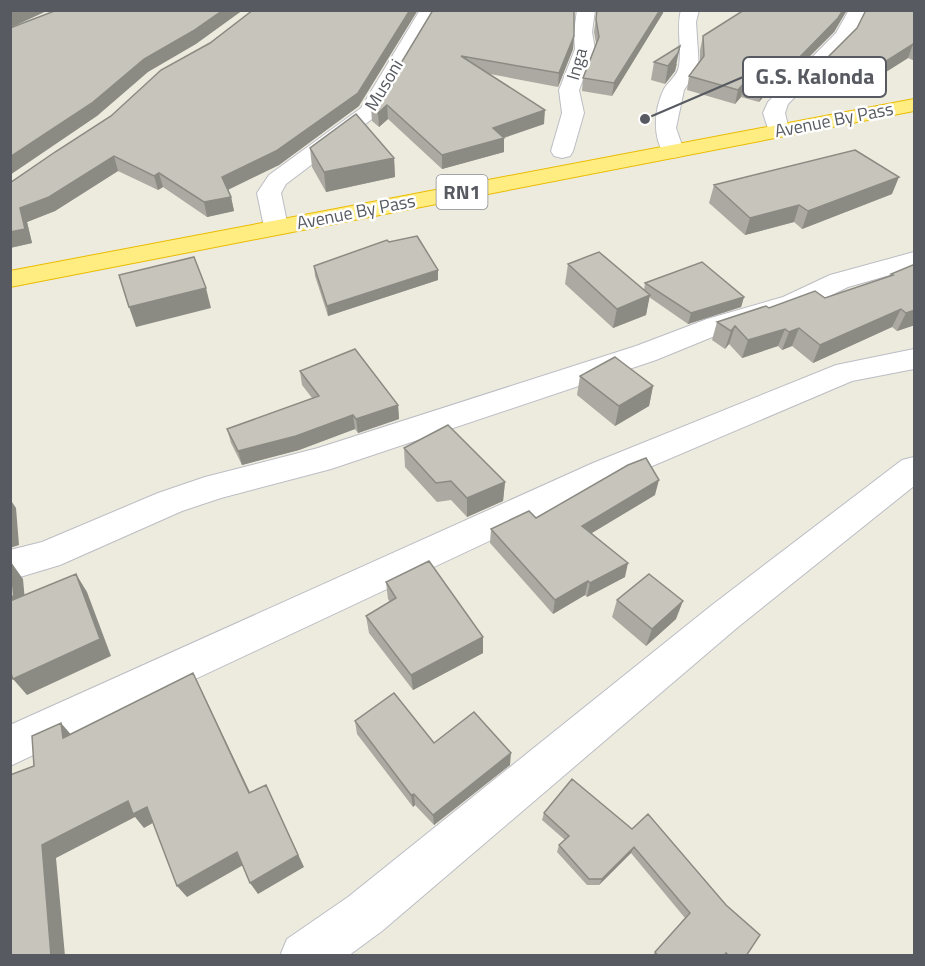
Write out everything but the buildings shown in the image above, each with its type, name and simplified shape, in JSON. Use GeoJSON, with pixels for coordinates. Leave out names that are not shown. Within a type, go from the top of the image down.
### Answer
{"type":"FeatureCollection","features":[{"type":"Feature","properties":{"kind":"highway","name":"Avenue By Pass"},"geometry":{"type":"LineString","coordinates":[[10,279],[915,105]]}},
{"type":"Feature","properties":{"kind":"street","name":"Musoni"},"geometry":{"type":"LineString","coordinates":[[276,227],[269,193],[277,180],[369,112],[420,23],[430,10]]}},
{"type":"Feature","properties":{"kind":"street","name":"Inga"},"geometry":{"type":"LineString","coordinates":[[562,151],[573,113],[569,90],[585,49],[583,32],[586,10]]}},
{"type":"Feature","properties":{"kind":"street"},"geometry":{"type":"LineString","coordinates":[[673,151],[665,128],[674,90],[689,68],[687,22],[690,10]]}},
{"type":"Feature","properties":{"kind":"street"},"geometry":{"type":"LineString","coordinates":[[778,130],[774,113],[778,102],[844,36],[858,10]]}},
{"type":"Feature","properties":{"kind":"street"},"geometry":{"type":"LineString","coordinates":[[10,565],[48,555],[189,496],[320,460],[646,352],[717,325],[793,303],[839,281],[915,260]]}},
{"type":"Feature","properties":{"kind":"street"},"geometry":{"type":"LineString","coordinates":[[10,746],[605,472],[846,372],[915,359]]}},
{"type":"Feature","properties":{"kind":"street"},"geometry":{"type":"LineString","coordinates":[[304,956],[365,914],[725,616],[915,469]]}},
{"type":"Feature","properties":{"kind":"place","name":"G.S. Kalonda"},"geometry":{"type":"Point","coordinates":[645,119]}}]}
